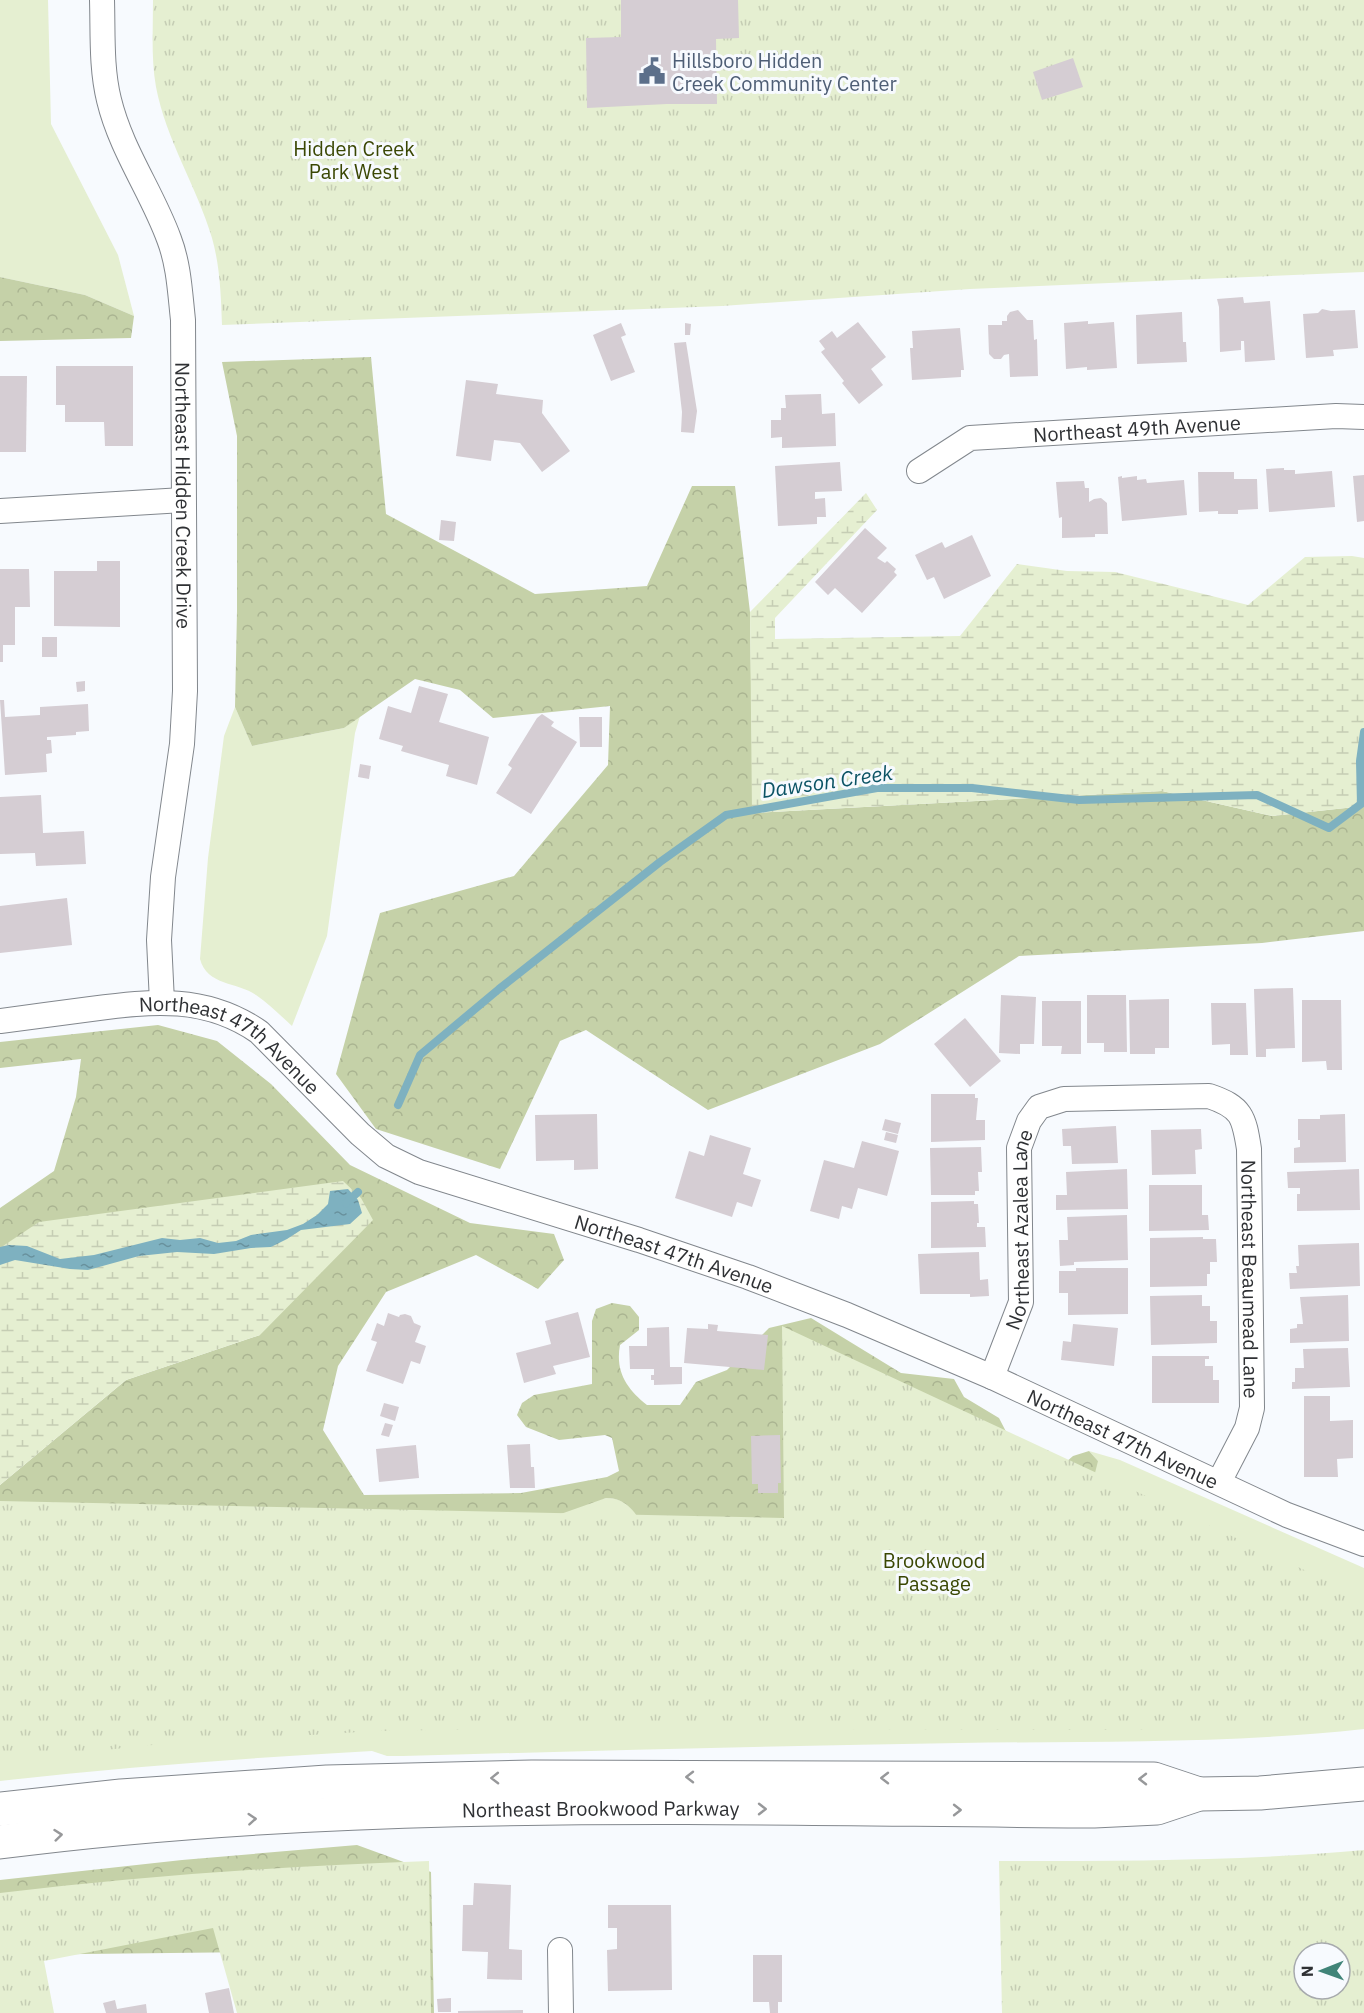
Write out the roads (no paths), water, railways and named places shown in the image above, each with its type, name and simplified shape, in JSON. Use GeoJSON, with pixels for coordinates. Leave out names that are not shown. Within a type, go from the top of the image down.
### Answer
{"type":"FeatureCollection","features":[{"type":"Feature","properties":{"kind":"main road","name":"Northeast Brookwood Parkway"},"geometry":{"type":"LineString","coordinates":[[0,1809],[121,1796],[327,1782],[532,1777],[1154,1779],[1199,1794]]}},
{"type":"Feature","properties":{"kind":"main road","name":"Northeast Brookwood Parkway"},"geometry":{"type":"LineString","coordinates":[[0,1842],[59,1834],[184,1823],[336,1814],[539,1808],[1094,1811],[1157,1808],[1199,1794],[1260,1793],[1364,1784]]}},
{"type":"Feature","properties":{"kind":"street","name":"Northeast Hidden Creek Drive"},"geometry":{"type":"LineString","coordinates":[[102,0],[104,69],[109,100],[129,153],[168,237],[177,267],[184,350],[185,691],[182,744],[163,878],[159,939],[162,1002]]}},
{"type":"Feature","properties":{"kind":"street","name":"Northeast 49th Avenue"},"geometry":{"type":"LineString","coordinates":[[919,471],[970,438],[1324,417],[1364,417]]}},
{"type":"Feature","properties":{"kind":"street"},"geometry":{"type":"LineString","coordinates":[[0,511],[183,500]]}},
{"type":"Feature","properties":{"kind":"street","name":"Northeast 47th Avenue"},"geometry":{"type":"LineString","coordinates":[[0,1021],[141,1003],[162,1002],[218,1010],[243,1021],[267,1040],[360,1134],[387,1156],[419,1173],[639,1240],[748,1277],[848,1315],[992,1377],[1287,1515],[1364,1544]]}},
{"type":"Feature","properties":{"kind":"street","name":"Northeast Beaumead Lane"},"geometry":{"type":"LineString","coordinates":[[1064,1099],[1209,1096],[1228,1102],[1240,1114],[1246,1130],[1249,1149],[1252,1408],[1246,1428],[1219,1482]]}},
{"type":"Feature","properties":{"kind":"street","name":"Northeast Azalea Lane"},"geometry":{"type":"LineString","coordinates":[[992,1377],[1021,1302],[1019,1148],[1029,1120],[1039,1107],[1064,1099]]}},
{"type":"Feature","properties":{"kind":"street"},"geometry":{"type":"LineString","coordinates":[[560,1950],[561,2013]]}},
{"type":"Feature","properties":{"kind":"water"},"geometry":{"type":"Polygon","coordinates":[[[348,1189],[358,1200],[362,1213],[350,1224],[301,1230],[271,1247],[214,1254],[177,1252],[139,1256],[88,1270],[15,1260],[0,1265],[0,1247],[9,1245],[27,1246],[60,1259],[94,1255],[162,1238],[180,1240],[200,1238],[218,1243],[287,1230],[317,1215],[328,1204],[330,1191],[348,1189]]]}},
{"type":"Feature","properties":{"kind":"waterway","name":"Dawson Creek"},"geometry":{"type":"LineString","coordinates":[[398,1105],[420,1055],[499,989],[660,862],[726,815],[877,788],[972,788],[1079,800],[1257,795],[1329,828],[1361,804],[1360,761],[1364,732]]}},
{"type":"Feature","properties":{"kind":"waterway","name":"Dawson Creek"},"geometry":{"type":"LineString","coordinates":[[346,1203],[358,1192]]}},
{"type":"Feature","properties":{"kind":"place","name":"Hillsboro Hidden Creek Community Center"},"geometry":{"type":"Point","coordinates":[652,71]}},
{"type":"Feature","properties":{"kind":"park label","name":"Hidden Creek Park West"},"geometry":{"type":"Point","coordinates":[354,160]}},
{"type":"Feature","properties":{"kind":"park label","name":"Brookwood Passage"},"geometry":{"type":"Point","coordinates":[934,1572]}}]}
